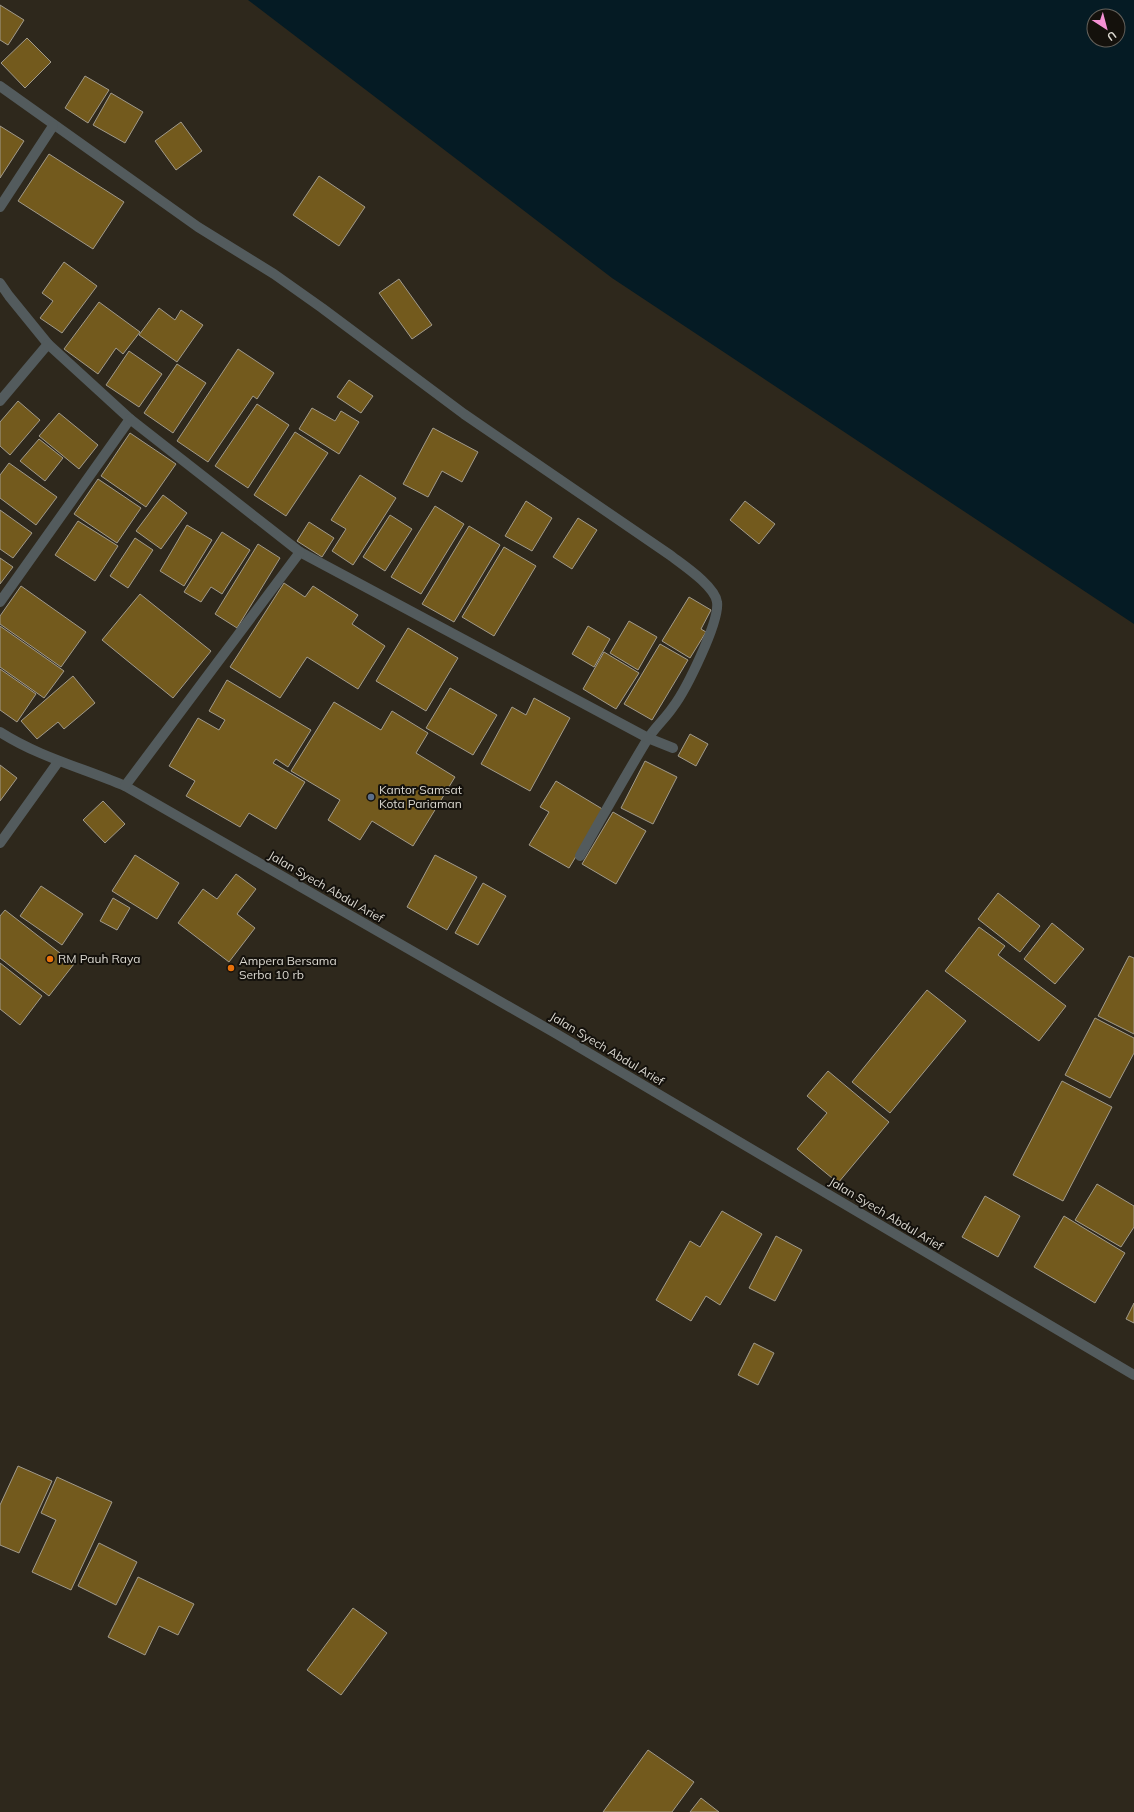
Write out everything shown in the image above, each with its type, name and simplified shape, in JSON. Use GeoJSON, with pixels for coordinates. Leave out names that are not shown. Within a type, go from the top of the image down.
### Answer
{"type":"FeatureCollection","features":[{"type":"Feature","properties":{"kind":"street"},"geometry":{"type":"LineString","coordinates":[[0,86],[53,126],[198,227],[274,274],[322,308],[464,414],[670,556],[698,577],[711,590],[717,600],[717,612],[694,670],[674,706],[648,738],[580,856]]}},
{"type":"Feature","properties":{"kind":"street"},"geometry":{"type":"LineString","coordinates":[[0,206],[53,126]]}},
{"type":"Feature","properties":{"kind":"street"},"geometry":{"type":"LineString","coordinates":[[0,283],[48,344],[130,419],[300,552],[648,738],[673,748]]}},
{"type":"Feature","properties":{"kind":"street"},"geometry":{"type":"LineString","coordinates":[[0,401],[48,344]]}},
{"type":"Feature","properties":{"kind":"street"},"geometry":{"type":"LineString","coordinates":[[0,602],[130,419]]}},
{"type":"Feature","properties":{"kind":"street"},"geometry":{"type":"LineString","coordinates":[[125,786],[300,552]]}},
{"type":"Feature","properties":{"kind":"street","name":"Jalan Syech Abdul Arief"},"geometry":{"type":"LineString","coordinates":[[0,732],[15,742],[58,762],[125,786],[555,1033],[1134,1375]]}},
{"type":"Feature","properties":{"kind":"street"},"geometry":{"type":"LineString","coordinates":[[0,843],[58,762]]}},
{"type":"Feature","properties":{"kind":"water"},"geometry":{"type":"Polygon","coordinates":[[[248,0],[1134,0],[1134,624],[612,278],[248,0]]]}},
{"type":"Feature","properties":{"kind":"building"},"geometry":{"type":"Polygon","coordinates":[[[0,5],[24,20],[8,45],[0,40],[0,5]]]}},
{"type":"Feature","properties":{"kind":"building"},"geometry":{"type":"Polygon","coordinates":[[[27,38],[51,62],[25,88],[1,63],[27,38]]]}},
{"type":"Feature","properties":{"kind":"building"},"geometry":{"type":"Polygon","coordinates":[[[85,76],[109,90],[88,123],[65,108],[85,76]]]}},
{"type":"Feature","properties":{"kind":"building"},"geometry":{"type":"Polygon","coordinates":[[[111,93],[143,112],[125,143],[93,125],[111,93]]]}},
{"type":"Feature","properties":{"kind":"building"},"geometry":{"type":"Polygon","coordinates":[[[181,122],[202,151],[176,170],[155,141],[181,122]]]}},
{"type":"Feature","properties":{"kind":"building"},"geometry":{"type":"Polygon","coordinates":[[[0,126],[24,141],[0,178],[0,126]]]}},
{"type":"Feature","properties":{"kind":"building"},"geometry":{"type":"Polygon","coordinates":[[[49,154],[124,202],[93,249],[18,201],[49,154]]]}},
{"type":"Feature","properties":{"kind":"building"},"geometry":{"type":"Polygon","coordinates":[[[319,176],[365,207],[339,246],[293,215],[319,176]]]}},
{"type":"Feature","properties":{"kind":"building"},"geometry":{"type":"Polygon","coordinates":[[[64,262],[97,286],[62,333],[40,318],[53,301],[42,293],[64,262]]]}},
{"type":"Feature","properties":{"kind":"building"},"geometry":{"type":"Polygon","coordinates":[[[399,279],[432,325],[412,339],[379,293],[399,279]]]}},
{"type":"Feature","properties":{"kind":"building"},"geometry":{"type":"Polygon","coordinates":[[[99,302],[140,332],[123,354],[116,348],[98,374],[64,349],[99,302]]]}},
{"type":"Feature","properties":{"kind":"building"},"geometry":{"type":"Polygon","coordinates":[[[159,308],[175,320],[181,310],[203,325],[177,362],[139,335],[159,308]]]}},
{"type":"Feature","properties":{"kind":"building"},"geometry":{"type":"Polygon","coordinates":[[[238,349],[274,373],[257,399],[253,396],[208,462],[177,441],[238,349]]]}},
{"type":"Feature","properties":{"kind":"building"},"geometry":{"type":"Polygon","coordinates":[[[129,351],[162,374],[139,407],[106,385],[129,351]]]}},
{"type":"Feature","properties":{"kind":"building"},"geometry":{"type":"Polygon","coordinates":[[[177,364],[206,383],[173,433],[144,413],[177,364]]]}},
{"type":"Feature","properties":{"kind":"building"},"geometry":{"type":"Polygon","coordinates":[[[349,380],[373,396],[361,413],[337,397],[349,380]]]}},
{"type":"Feature","properties":{"kind":"building"},"geometry":{"type":"Polygon","coordinates":[[[18,401],[40,420],[10,455],[0,446],[0,422],[18,401]]]}},
{"type":"Feature","properties":{"kind":"building"},"geometry":{"type":"Polygon","coordinates":[[[257,404],[289,425],[248,488],[215,466],[257,404]]]}},
{"type":"Feature","properties":{"kind":"building"},"geometry":{"type":"Polygon","coordinates":[[[312,408],[335,421],[341,411],[359,422],[339,454],[299,429],[312,408]]]}},
{"type":"Feature","properties":{"kind":"building"},"geometry":{"type":"Polygon","coordinates":[[[59,413],[98,445],[79,469],[39,436],[59,413]]]}},
{"type":"Feature","properties":{"kind":"building"},"geometry":{"type":"Polygon","coordinates":[[[433,428],[478,452],[462,482],[442,471],[428,497],[403,484],[433,428]]]}},
{"type":"Feature","properties":{"kind":"building"},"geometry":{"type":"Polygon","coordinates":[[[295,432],[328,453],[286,516],[254,495],[295,432]]]}},
{"type":"Feature","properties":{"kind":"building"},"geometry":{"type":"Polygon","coordinates":[[[130,433],[176,464],[146,507],[101,476],[130,433]]]}},
{"type":"Feature","properties":{"kind":"building"},"geometry":{"type":"Polygon","coordinates":[[[39,439],[63,458],[45,481],[20,461],[39,439]]]}},
{"type":"Feature","properties":{"kind":"building"},"geometry":{"type":"Polygon","coordinates":[[[9,463],[57,497],[36,525],[0,498],[0,475],[9,463]]]}},
{"type":"Feature","properties":{"kind":"building"},"geometry":{"type":"Polygon","coordinates":[[[360,475],[396,498],[353,565],[332,551],[346,529],[331,520],[360,475]]]}},
{"type":"Feature","properties":{"kind":"building"},"geometry":{"type":"Polygon","coordinates":[[[98,479],[141,508],[117,543],[74,514],[98,479]]]}},
{"type":"Feature","properties":{"kind":"building"},"geometry":{"type":"Polygon","coordinates":[[[163,495],[187,513],[161,549],[136,531],[163,495]]]}},
{"type":"Feature","properties":{"kind":"building"},"geometry":{"type":"Polygon","coordinates":[[[526,501],[552,518],[532,551],[505,536],[526,501]]]}},
{"type":"Feature","properties":{"kind":"building"},"geometry":{"type":"Polygon","coordinates":[[[745,501],[775,524],[759,544],[730,520],[745,501]]]}},
{"type":"Feature","properties":{"kind":"building"},"geometry":{"type":"Polygon","coordinates":[[[435,506],[464,524],[421,594],[391,577],[435,506]]]}},
{"type":"Feature","properties":{"kind":"building"},"geometry":{"type":"Polygon","coordinates":[[[0,510],[32,533],[13,558],[0,549],[0,510]]]}},
{"type":"Feature","properties":{"kind":"building"},"geometry":{"type":"Polygon","coordinates":[[[390,515],[412,529],[385,571],[363,557],[390,515]]]}},
{"type":"Feature","properties":{"kind":"building"},"geometry":{"type":"Polygon","coordinates":[[[578,518],[597,530],[572,569],[553,557],[578,518]]]}},
{"type":"Feature","properties":{"kind":"building"},"geometry":{"type":"Polygon","coordinates":[[[78,521],[118,546],[95,581],[55,555],[78,521]]]}},
{"type":"Feature","properties":{"kind":"building"},"geometry":{"type":"Polygon","coordinates":[[[309,522],[334,538],[322,557],[297,541],[309,522]]]}},
{"type":"Feature","properties":{"kind":"building"},"geometry":{"type":"Polygon","coordinates":[[[187,525],[212,540],[184,586],[160,571],[187,525]]]}},
{"type":"Feature","properties":{"kind":"building"},"geometry":{"type":"Polygon","coordinates":[[[469,526],[500,545],[454,622],[422,604],[469,526]]]}},
{"type":"Feature","properties":{"kind":"building"},"geometry":{"type":"Polygon","coordinates":[[[222,532],[250,550],[222,594],[211,587],[201,602],[184,592],[222,532]]]}},
{"type":"Feature","properties":{"kind":"building"},"geometry":{"type":"Polygon","coordinates":[[[135,538],[153,550],[128,588],[110,576],[135,538]]]}},
{"type":"Feature","properties":{"kind":"building"},"geometry":{"type":"Polygon","coordinates":[[[258,544],[280,558],[237,628],[215,614],[258,544]]]}},
{"type":"Feature","properties":{"kind":"building"},"geometry":{"type":"Polygon","coordinates":[[[504,547],[536,566],[494,636],[462,617],[504,547]]]}},
{"type":"Feature","properties":{"kind":"building"},"geometry":{"type":"Polygon","coordinates":[[[0,558],[13,567],[0,584],[0,558]]]}},
{"type":"Feature","properties":{"kind":"building"},"geometry":{"type":"Polygon","coordinates":[[[284,583],[305,597],[313,586],[358,615],[352,624],[385,646],[358,689],[307,657],[280,698],[230,667],[284,583]]]}},
{"type":"Feature","properties":{"kind":"building"},"geometry":{"type":"Polygon","coordinates":[[[21,586],[86,632],[61,667],[0,624],[0,616],[21,586]]]}},
{"type":"Feature","properties":{"kind":"building"},"geometry":{"type":"Polygon","coordinates":[[[140,594],[211,651],[173,698],[102,640],[140,594]]]}},
{"type":"Feature","properties":{"kind":"building"},"geometry":{"type":"Polygon","coordinates":[[[689,597],[711,610],[701,629],[706,632],[690,658],[662,641],[689,597]]]}},
{"type":"Feature","properties":{"kind":"building"},"geometry":{"type":"Polygon","coordinates":[[[629,621],[657,637],[638,670],[610,653],[629,621]]]}},
{"type":"Feature","properties":{"kind":"building"},"geometry":{"type":"Polygon","coordinates":[[[0,626],[64,671],[44,698],[0,667],[0,626]]]}},
{"type":"Feature","properties":{"kind":"building"},"geometry":{"type":"Polygon","coordinates":[[[588,626],[610,639],[594,667],[572,654],[588,626]]]}},
{"type":"Feature","properties":{"kind":"building"},"geometry":{"type":"Polygon","coordinates":[[[408,628],[458,658],[426,711],[376,681],[408,628]]]}},
{"type":"Feature","properties":{"kind":"building"},"geometry":{"type":"Polygon","coordinates":[[[660,644],[688,660],[652,720],[624,704],[660,644]]]}},
{"type":"Feature","properties":{"kind":"building"},"geometry":{"type":"Polygon","coordinates":[[[604,652],[639,673],[616,709],[583,689],[604,652]]]}},
{"type":"Feature","properties":{"kind":"building"},"geometry":{"type":"Polygon","coordinates":[[[0,669],[36,694],[17,722],[0,710],[0,669]]]}},
{"type":"Feature","properties":{"kind":"building"},"geometry":{"type":"Polygon","coordinates":[[[73,676],[95,703],[64,729],[58,722],[37,739],[21,721],[73,676]]]}},
{"type":"Feature","properties":{"kind":"building"},"geometry":{"type":"Polygon","coordinates":[[[227,680],[311,730],[288,767],[276,759],[273,763],[305,782],[276,829],[249,813],[240,827],[186,796],[195,781],[169,766],[198,718],[219,730],[225,720],[209,711],[227,680]]]}},
{"type":"Feature","properties":{"kind":"building"},"geometry":{"type":"Polygon","coordinates":[[[450,688],[497,715],[473,755],[426,728],[450,688]]]}},
{"type":"Feature","properties":{"kind":"building"},"geometry":{"type":"Polygon","coordinates":[[[534,698],[570,718],[530,791],[481,764],[512,707],[526,715],[534,698]]]}},
{"type":"Feature","properties":{"kind":"building"},"geometry":{"type":"Polygon","coordinates":[[[334,702],[381,730],[392,711],[428,733],[416,753],[455,777],[413,846],[372,821],[360,840],[328,820],[340,800],[291,771],[334,702]]]}},
{"type":"Feature","properties":{"kind":"building"},"geometry":{"type":"Polygon","coordinates":[[[690,734],[708,744],[696,766],[678,756],[690,734]]]}},
{"type":"Feature","properties":{"kind":"building"},"geometry":{"type":"Polygon","coordinates":[[[645,761],[677,777],[653,824],[621,808],[645,761]]]}},
{"type":"Feature","properties":{"kind":"building"},"geometry":{"type":"Polygon","coordinates":[[[0,765],[17,778],[0,801],[0,765]]]}},
{"type":"Feature","properties":{"kind":"building"},"geometry":{"type":"Polygon","coordinates":[[[556,781],[604,810],[569,868],[529,845],[549,812],[540,807],[556,781]]]}},
{"type":"Feature","properties":{"kind":"building"},"geometry":{"type":"Polygon","coordinates":[[[103,801],[125,824],[105,843],[83,820],[103,801]]]}},
{"type":"Feature","properties":{"kind":"building"},"geometry":{"type":"Polygon","coordinates":[[[613,812],[646,831],[616,884],[582,864],[613,812]]]}},
{"type":"Feature","properties":{"kind":"building"},"geometry":{"type":"Polygon","coordinates":[[[135,855],[179,883],[157,919],[112,891],[135,855]]]}},
{"type":"Feature","properties":{"kind":"building"},"geometry":{"type":"Polygon","coordinates":[[[435,855],[477,877],[447,930],[407,907],[435,855]]]}},
{"type":"Feature","properties":{"kind":"building"},"geometry":{"type":"Polygon","coordinates":[[[236,874],[256,889],[237,914],[255,928],[229,962],[178,923],[203,889],[217,899],[236,874]]]}},
{"type":"Feature","properties":{"kind":"building"},"geometry":{"type":"Polygon","coordinates":[[[483,883],[506,896],[478,945],[455,933],[483,883]]]}},
{"type":"Feature","properties":{"kind":"building"},"geometry":{"type":"Polygon","coordinates":[[[41,886],[83,914],[62,945],[20,916],[41,886]]]}},
{"type":"Feature","properties":{"kind":"building"},"geometry":{"type":"Polygon","coordinates":[[[998,893],[1040,926],[1020,952],[978,919],[998,893]]]}},
{"type":"Feature","properties":{"kind":"building"},"geometry":{"type":"Polygon","coordinates":[[[113,898],[130,908],[117,930],[100,921],[113,898]]]}},
{"type":"Feature","properties":{"kind":"building"},"geometry":{"type":"Polygon","coordinates":[[[5,910],[74,964],[49,996],[0,958],[0,916],[5,910]]]}},
{"type":"Feature","properties":{"kind":"building"},"geometry":{"type":"Polygon","coordinates":[[[1052,923],[1084,949],[1055,984],[1024,959],[1052,923]]]}},
{"type":"Feature","properties":{"kind":"building"},"geometry":{"type":"Polygon","coordinates":[[[979,927],[1005,946],[998,955],[1066,1006],[1039,1041],[945,971],[979,927]]]}},
{"type":"Feature","properties":{"kind":"building"},"geometry":{"type":"Polygon","coordinates":[[[1129,956],[1134,958],[1134,1034],[1098,1016],[1129,956]]]}},
{"type":"Feature","properties":{"kind":"building"},"geometry":{"type":"Polygon","coordinates":[[[0,963],[42,996],[20,1025],[0,1009],[0,963]]]}},
{"type":"Feature","properties":{"kind":"building"},"geometry":{"type":"Polygon","coordinates":[[[927,990],[966,1021],[890,1113],[852,1082],[927,990]]]}},
{"type":"Feature","properties":{"kind":"building"},"geometry":{"type":"Polygon","coordinates":[[[1095,1018],[1134,1038],[1134,1053],[1110,1098],[1065,1075],[1095,1018]]]}},
{"type":"Feature","properties":{"kind":"building"},"geometry":{"type":"Polygon","coordinates":[[[828,1071],[889,1122],[838,1183],[797,1149],[827,1113],[807,1096],[828,1071]]]}},
{"type":"Feature","properties":{"kind":"building"},"geometry":{"type":"Polygon","coordinates":[[[1062,1081],[1112,1107],[1063,1201],[1013,1175],[1062,1081]]]}},
{"type":"Feature","properties":{"kind":"building"},"geometry":{"type":"Polygon","coordinates":[[[1097,1184],[1134,1206],[1134,1227],[1121,1247],[1075,1220],[1097,1184]]]}},
{"type":"Feature","properties":{"kind":"building"},"geometry":{"type":"Polygon","coordinates":[[[985,1196],[1020,1216],[998,1257],[962,1237],[985,1196]]]}},
{"type":"Feature","properties":{"kind":"building"},"geometry":{"type":"Polygon","coordinates":[[[722,1211],[762,1234],[720,1305],[706,1296],[691,1321],[656,1300],[690,1241],[700,1247],[722,1211]]]}},
{"type":"Feature","properties":{"kind":"building"},"geometry":{"type":"Polygon","coordinates":[[[1064,1216],[1125,1253],[1095,1303],[1034,1267],[1064,1216]]]}},
{"type":"Feature","properties":{"kind":"building"},"geometry":{"type":"Polygon","coordinates":[[[776,1236],[802,1250],[775,1301],[749,1288],[776,1236]]]}},
{"type":"Feature","properties":{"kind":"building"},"geometry":{"type":"Polygon","coordinates":[[[1134,1303],[1134,1323],[1126,1319],[1134,1303]]]}},
{"type":"Feature","properties":{"kind":"building"},"geometry":{"type":"Polygon","coordinates":[[[754,1343],[774,1353],[758,1385],[738,1375],[754,1343]]]}},
{"type":"Feature","properties":{"kind":"building"},"geometry":{"type":"Polygon","coordinates":[[[18,1466],[52,1481],[19,1553],[0,1545],[0,1505],[18,1466]]]}},
{"type":"Feature","properties":{"kind":"building"},"geometry":{"type":"Polygon","coordinates":[[[57,1477],[112,1502],[71,1590],[32,1572],[56,1520],[41,1513],[57,1477]]]}},
{"type":"Feature","properties":{"kind":"building"},"geometry":{"type":"Polygon","coordinates":[[[99,1543],[137,1562],[116,1605],[78,1586],[99,1543]]]}},
{"type":"Feature","properties":{"kind":"building"},"geometry":{"type":"Polygon","coordinates":[[[138,1577],[194,1604],[178,1635],[159,1626],[145,1655],[108,1637],[138,1577]]]}},
{"type":"Feature","properties":{"kind":"building"},"geometry":{"type":"Polygon","coordinates":[[[353,1608],[387,1633],[341,1695],[307,1670],[353,1608]]]}},
{"type":"Feature","properties":{"kind":"building"},"geometry":{"type":"Polygon","coordinates":[[[648,1750],[694,1782],[672,1812],[603,1812],[648,1750]]]}},
{"type":"Feature","properties":{"kind":"building"},"geometry":{"type":"Polygon","coordinates":[[[701,1798],[719,1812],[690,1812],[701,1798]]]}},
{"type":"Feature","properties":{"kind":"place","name":"Kantor Samsat Kota Pariaman"},"geometry":{"type":"Point","coordinates":[371,797]}},
{"type":"Feature","properties":{"kind":"place","name":"RM Pauh Raya"},"geometry":{"type":"Point","coordinates":[50,959]}},
{"type":"Feature","properties":{"kind":"place","name":"Ampera Bersama Serba 10 rb"},"geometry":{"type":"Point","coordinates":[231,968]}}]}
